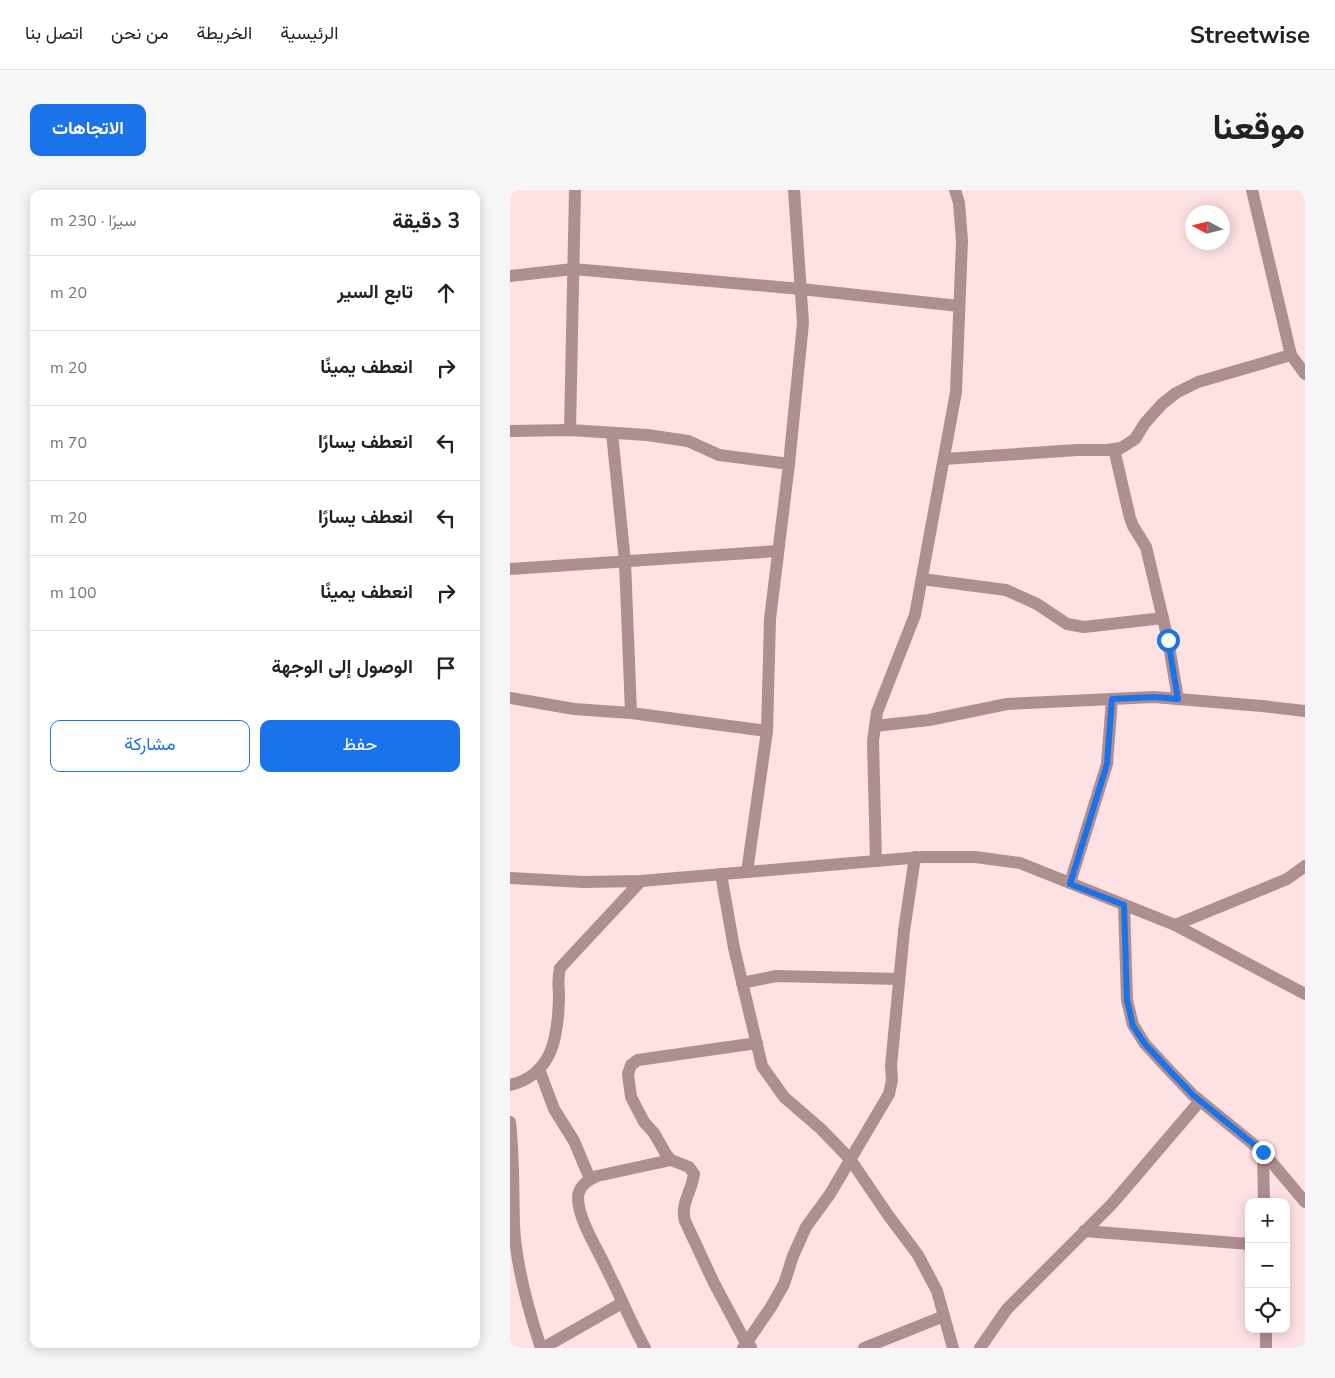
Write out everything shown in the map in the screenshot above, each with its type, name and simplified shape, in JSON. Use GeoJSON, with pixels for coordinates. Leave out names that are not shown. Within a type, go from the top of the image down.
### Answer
{"type":"FeatureCollection","features":[{"type":"Feature","properties":{"kind":"street"},"geometry":{"type":"LineString","coordinates":[[570,430],[575,190]]}},
{"type":"Feature","properties":{"kind":"street"},"geometry":{"type":"LineString","coordinates":[[876,861],[873,741],[877,712],[915,615],[956,392],[962,241],[959,203],[955,190]]}},
{"type":"Feature","properties":{"kind":"street"},"geometry":{"type":"LineString","coordinates":[[1252,190],[1292,355],[1305,374]]}},
{"type":"Feature","properties":{"kind":"street"},"geometry":{"type":"LineString","coordinates":[[747,872],[767,731],[770,619],[789,464],[803,323],[792,191]]}},
{"type":"Feature","properties":{"kind":"street"},"geometry":{"type":"LineString","coordinates":[[510,276],[573,269],[801,289],[959,306]]}},
{"type":"Feature","properties":{"kind":"street"},"geometry":{"type":"LineString","coordinates":[[944,459],[1121,448],[1135,439],[1144,423],[1176,392],[1198,382],[1292,355]]}},
{"type":"Feature","properties":{"kind":"street"},"geometry":{"type":"LineString","coordinates":[[510,431],[570,430],[647,435],[688,441],[719,455],[789,464]]}},
{"type":"Feature","properties":{"kind":"street"},"geometry":{"type":"LineString","coordinates":[[612,433],[625,562],[631,713]]}},
{"type":"Feature","properties":{"kind":"street"},"geometry":{"type":"LineString","coordinates":[[1114,449],[1130,518],[1146,547],[1163,618],[1178,699]]}},
{"type":"Feature","properties":{"kind":"street"},"geometry":{"type":"LineString","coordinates":[[510,569],[778,551]]}},
{"type":"Feature","properties":{"kind":"street"},"geometry":{"type":"LineString","coordinates":[[922,579],[1006,590],[1037,604],[1067,624],[1084,627],[1163,618]]}},
{"type":"Feature","properties":{"kind":"street"},"geometry":{"type":"LineString","coordinates":[[875,726],[929,720],[997,705],[1154,697],[1305,711]]}},
{"type":"Feature","properties":{"kind":"street"},"geometry":{"type":"LineString","coordinates":[[510,698],[574,710],[631,713],[767,731]]}},
{"type":"Feature","properties":{"kind":"street"},"geometry":{"type":"LineString","coordinates":[[1070,884],[1107,764],[1112,699]]}},
{"type":"Feature","properties":{"kind":"street"},"geometry":{"type":"LineString","coordinates":[[748,1346],[784,1284],[793,1256],[806,1227],[830,1194],[889,1094],[892,1080],[891,1066],[904,931],[915,857]]}},
{"type":"Feature","properties":{"kind":"street"},"geometry":{"type":"LineString","coordinates":[[510,878],[583,882],[641,880],[915,857],[976,857],[1020,863],[1175,925],[1305,994]]}},
{"type":"Feature","properties":{"kind":"street"},"geometry":{"type":"LineString","coordinates":[[1175,925],[1287,879],[1305,866]]}},
{"type":"Feature","properties":{"kind":"street"},"geometry":{"type":"LineString","coordinates":[[721,874],[734,948],[762,1066],[775,1087],[784,1097],[821,1129],[850,1159],[888,1216],[918,1255],[937,1292],[953,1348]]}},
{"type":"Feature","properties":{"kind":"street"},"geometry":{"type":"LineString","coordinates":[[510,1085],[533,1074],[546,1063],[553,1048],[559,997],[557,981],[560,968],[641,880]]}},
{"type":"Feature","properties":{"kind":"street"},"geometry":{"type":"LineString","coordinates":[[1124,905],[1127,1000],[1133,1026],[1145,1044],[1170,1071],[1200,1100],[1263,1152],[1305,1202]]}},
{"type":"Feature","properties":{"kind":"street"},"geometry":{"type":"LineString","coordinates":[[742,983],[776,976],[900,979]]}},
{"type":"Feature","properties":{"kind":"street"},"geometry":{"type":"LineString","coordinates":[[748,1346],[714,1283],[682,1212],[684,1202],[693,1184],[694,1174],[689,1167],[672,1160],[654,1133],[644,1122],[631,1098],[628,1074],[631,1065],[638,1060],[757,1042]]}},
{"type":"Feature","properties":{"kind":"street"},"geometry":{"type":"LineString","coordinates":[[539,1069],[554,1109],[574,1141],[590,1179]]}},
{"type":"Feature","properties":{"kind":"street"},"geometry":{"type":"LineString","coordinates":[[980,1348],[1007,1309],[1112,1204],[1200,1100]]}},
{"type":"Feature","properties":{"kind":"street"},"geometry":{"type":"LineString","coordinates":[[510,1122],[513,1145],[512,1207],[514,1264],[542,1348],[622,1303]]}},
{"type":"Feature","properties":{"kind":"street"},"geometry":{"type":"LineString","coordinates":[[1263,1152],[1264,1198]]}},
{"type":"Feature","properties":{"kind":"street"},"geometry":{"type":"LineString","coordinates":[[644,1348],[582,1217],[578,1196],[581,1188],[590,1179],[597,1176],[672,1160]]}},
{"type":"Feature","properties":{"kind":"street"},"geometry":{"type":"LineString","coordinates":[[1084,1231],[1245,1244]]}},
{"type":"Feature","properties":{"kind":"street"},"geometry":{"type":"LineString","coordinates":[[864,1348],[944,1316]]}},
{"type":"Feature","properties":{"kind":"street"},"geometry":{"type":"LineString","coordinates":[[1266,1333],[1266,1348]]}},
{"type":"Feature","properties":{"kind":"route"},"geometry":{"type":"LineString","coordinates":[[1168,640],[1178,699],[1154,697],[1112,699],[1107,764],[1070,884],[1124,905],[1127,1000],[1133,1026],[1145,1044],[1193,1095],[1263,1152]]}}]}
